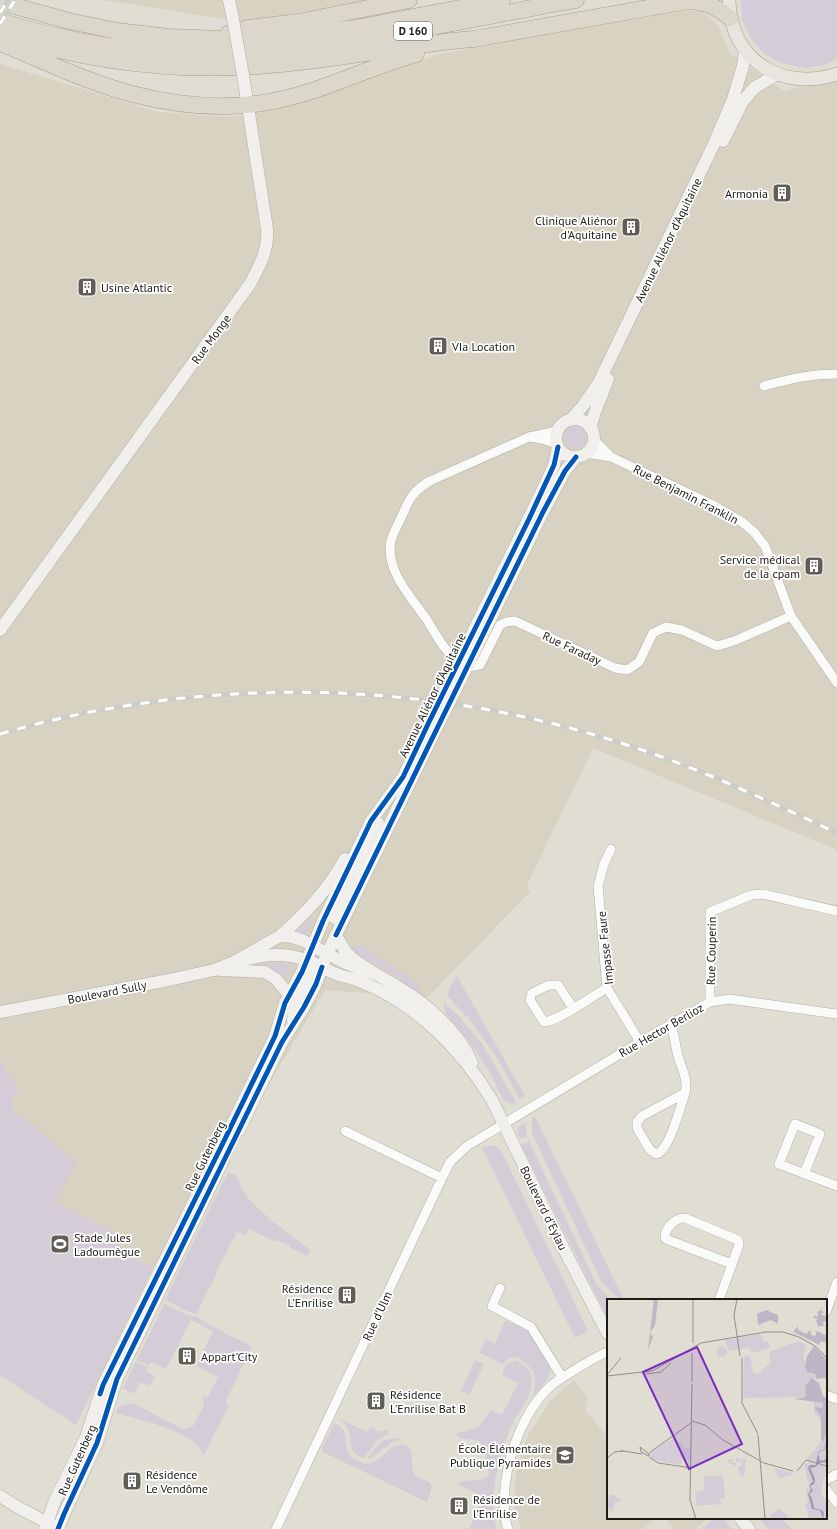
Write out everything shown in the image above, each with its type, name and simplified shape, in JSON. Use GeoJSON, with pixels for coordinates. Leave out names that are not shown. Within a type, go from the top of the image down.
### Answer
{"type":"FeatureCollection","features":[{"type":"Feature","properties":{"kind":"highway"},"geometry":{"type":"LineString","coordinates":[[211,38],[248,28],[298,22],[409,0]]}},
{"type":"Feature","properties":{"kind":"highway","name":"D 160"},"geometry":{"type":"LineString","coordinates":[[0,2],[69,21],[118,31],[169,37],[251,40],[285,38],[361,27],[502,0]]}},
{"type":"Feature","properties":{"kind":"highway","name":"D 160"},"geometry":{"type":"LineString","coordinates":[[0,21],[64,38],[117,47],[169,53],[286,51],[320,47],[576,0]]}},
{"type":"Feature","properties":{"kind":"highway"},"geometry":{"type":"LineString","coordinates":[[0,44],[91,80],[132,94],[191,105],[221,107],[248,106],[279,100],[325,87],[399,59],[474,39],[687,1],[700,1],[713,6],[730,18]]}},
{"type":"Feature","properties":{"kind":"highway"},"geometry":{"type":"LineString","coordinates":[[0,34],[56,49],[98,57],[168,66],[195,67],[268,66],[442,41],[474,39]]}},
{"type":"Feature","properties":{"kind":"main road","name":"Rue Monge"},"geometry":{"type":"LineString","coordinates":[[0,630],[250,284],[261,264],[268,240],[264,206],[243,75],[229,0]]}},
{"type":"Feature","properties":{"kind":"main road"},"geometry":{"type":"LineString","coordinates":[[729,0],[730,18],[736,35],[745,50],[760,64],[777,74],[801,80],[825,78],[837,74]]}},
{"type":"Feature","properties":{"kind":"main road","name":"Avenue Aliénor d'Aquitaine"},"geometry":{"type":"LineString","coordinates":[[570,420],[583,406],[598,384],[694,186],[733,98],[743,66],[745,50]]}},
{"type":"Feature","properties":{"kind":"main road","name":"Avenue Aliénor d'Aquitaine"},"geometry":{"type":"LineString","coordinates":[[592,434],[604,386],[743,101],[754,88],[777,74]]}},
{"type":"Feature","properties":{"kind":"main road"},"geometry":{"type":"LineString","coordinates":[[570,420],[581,421],[592,434],[590,450],[581,455],[566,455],[558,446],[556,440],[557,431],[560,426],[570,420]]}},
{"type":"Feature","properties":{"kind":"main road","name":"Avenue Aliénor d'Aquitaine"},"geometry":{"type":"LineString","coordinates":[[463,664],[554,465],[558,446]]}},
{"type":"Feature","properties":{"kind":"main road","name":"Avenue Aliénor d'Aquitaine"},"geometry":{"type":"LineString","coordinates":[[320,950],[371,821],[402,777],[429,722],[454,681],[565,471],[581,455]]}},
{"type":"Feature","properties":{"kind":"main road","name":"Avenue Aliénor d'Aquitaine"},"geometry":{"type":"LineString","coordinates":[[320,950],[336,935],[433,735],[454,681]]}},
{"type":"Feature","properties":{"kind":"main road","name":"Avenue Aliénor d'Aquitaine"},"geometry":{"type":"LineString","coordinates":[[320,950],[359,868],[389,796]]}},
{"type":"Feature","properties":{"kind":"main road","name":"Avenue Aliénor d'Aquitaine"},"geometry":{"type":"LineString","coordinates":[[280,936],[316,901],[340,868],[361,828],[371,821]]}},
{"type":"Feature","properties":{"kind":"main road","name":"Boulevard d'Eylau"},"geometry":{"type":"LineString","coordinates":[[336,935],[347,954],[432,1010],[452,1031],[470,1058],[480,1082]]}},
{"type":"Feature","properties":{"kind":"main road"},"geometry":{"type":"LineString","coordinates":[[280,936],[293,937],[320,950]]}},
{"type":"Feature","properties":{"kind":"main road","name":"Boulevard Sully"},"geometry":{"type":"LineString","coordinates":[[0,1012],[214,970],[234,962],[280,936]]}},
{"type":"Feature","properties":{"kind":"main road","name":"Boulevard d'Eylau"},"geometry":{"type":"LineString","coordinates":[[320,950],[344,963],[379,976]]}},
{"type":"Feature","properties":{"kind":"main road","name":"Rue Gutenberg"},"geometry":{"type":"LineString","coordinates":[[59,1529],[64,1514],[97,1443],[116,1379],[275,1056],[291,1027],[297,1001],[320,950]]}},
{"type":"Feature","properties":{"kind":"main road","name":"Rue Gutenberg"},"geometry":{"type":"LineString","coordinates":[[46,1526],[55,1500],[86,1437],[103,1385],[275,1036],[289,995],[314,964],[320,950]]}},
{"type":"Feature","properties":{"kind":"main road","name":"Boulevard Sully"},"geometry":{"type":"LineString","coordinates":[[234,962],[270,954],[290,955],[314,964]]}},
{"type":"Feature","properties":{"kind":"main road","name":"Boulevard d'Eylau"},"geometry":{"type":"LineString","coordinates":[[314,964],[338,975],[359,981],[404,1004],[423,1018],[447,1041],[480,1082],[492,1100],[567,1256],[607,1332]]}},
{"type":"Feature","properties":{"kind":"main road","name":"Boulevard Sully"},"geometry":{"type":"LineString","coordinates":[[214,970],[265,972],[276,979],[289,995]]}},
{"type":"Feature","properties":{"kind":"main road"},"geometry":{"type":"LineString","coordinates":[[0,1496],[46,1526],[59,1529]]}},
{"type":"Feature","properties":{"kind":"main road"},"geometry":{"type":"LineString","coordinates":[[741,1519],[749,1529]]}},
{"type":"Feature","properties":{"kind":"street"},"geometry":{"type":"LineString","coordinates":[[764,386],[817,374],[837,374]]}},
{"type":"Feature","properties":{"kind":"street"},"geometry":{"type":"LineString","coordinates":[[463,664],[454,659],[395,572],[391,557],[391,542],[410,497],[419,487],[529,437],[557,431]]}},
{"type":"Feature","properties":{"kind":"street","name":"Rue Benjamin Franklin"},"geometry":{"type":"LineString","coordinates":[[592,434],[611,457]]}},
{"type":"Feature","properties":{"kind":"street"},"geometry":{"type":"LineString","coordinates":[[529,437],[542,439],[558,446]]}},
{"type":"Feature","properties":{"kind":"street","name":"Rue Benjamin Franklin"},"geometry":{"type":"LineString","coordinates":[[581,455],[611,457],[711,504],[742,522],[754,532],[765,546],[791,616],[837,683]]}},
{"type":"Feature","properties":{"kind":"street","name":"Rue Faraday"},"geometry":{"type":"LineString","coordinates":[[463,664],[480,665],[500,625],[506,622],[515,621],[615,668],[628,670],[639,662],[653,633],[666,627],[682,630],[717,646],[791,616]]}},
{"type":"Feature","properties":{"kind":"street","name":"Impasse Faure"},"geometry":{"type":"LineString","coordinates":[[611,849],[604,864],[598,886],[607,988],[640,1042]]}},
{"type":"Feature","properties":{"kind":"street","name":"Rue Couperin"},"geometry":{"type":"LineString","coordinates":[[710,1002],[710,912],[752,895],[763,894],[837,911]]}},
{"type":"Feature","properties":{"kind":"street"},"geometry":{"type":"LineString","coordinates":[[573,1008],[558,985],[549,985],[532,992],[530,1000],[544,1022],[550,1021],[573,1008],[607,988]]}},
{"type":"Feature","properties":{"kind":"street","name":"Rue Hector Berlioz"},"geometry":{"type":"LineString","coordinates":[[503,1124],[526,1109],[710,1002],[729,999],[837,1014]]}},
{"type":"Feature","properties":{"kind":"street"},"geometry":{"type":"LineString","coordinates":[[671,1024],[677,1052],[686,1080],[685,1093],[674,1125],[662,1150],[659,1153],[653,1152],[637,1128],[637,1122],[642,1116],[685,1093]]}},
{"type":"Feature","properties":{"kind":"street","name":"Rue d'Ulm"},"geometry":{"type":"LineString","coordinates":[[276,1529],[450,1162],[463,1149],[503,1124]]}},
{"type":"Feature","properties":{"kind":"street"},"geometry":{"type":"LineString","coordinates":[[804,1174],[820,1134],[795,1124],[779,1164],[804,1174],[837,1186]]}},
{"type":"Feature","properties":{"kind":"street"},"geometry":{"type":"LineString","coordinates":[[344,1131],[442,1178]]}},
{"type":"Feature","properties":{"kind":"street"},"geometry":{"type":"LineString","coordinates":[[718,1299],[732,1264],[739,1245],[738,1240],[735,1237],[681,1217],[666,1232],[665,1238],[668,1240],[732,1264]]}},
{"type":"Feature","properties":{"kind":"street"},"geometry":{"type":"LineString","coordinates":[[827,1309],[837,1282]]}},
{"type":"Feature","properties":{"kind":"street"},"geometry":{"type":"LineString","coordinates":[[500,1288],[492,1306],[531,1327],[562,1377]]}},
{"type":"Feature","properties":{"kind":"street"},"geometry":{"type":"LineString","coordinates":[[508,1529],[506,1524],[504,1498],[507,1467],[523,1426],[536,1405],[552,1385],[562,1377],[598,1355],[607,1352]]}},
{"type":"Feature","properties":{"kind":"street"},"geometry":{"type":"LineString","coordinates":[[827,1395],[837,1399]]}},
{"type":"Feature","properties":{"kind":"street"},"geometry":{"type":"LineString","coordinates":[[827,1479],[837,1474]]}},
{"type":"Feature","properties":{"kind":"street"},"geometry":{"type":"LineString","coordinates":[[827,1490],[837,1503]]}},
{"type":"Feature","properties":{"kind":"shaded area"},"geometry":{"type":"Polygon","coordinates":[[[103,0],[369,0],[245,22],[103,0]]]}},
{"type":"Feature","properties":{"kind":"shaded area"},"geometry":{"type":"Polygon","coordinates":[[[741,0],[837,0],[837,59],[825,65],[804,68],[781,63],[763,53],[750,37],[742,19],[741,0]]]}},
{"type":"Feature","properties":{"kind":"shaded area"},"geometry":{"type":"Polygon","coordinates":[[[679,10],[702,11],[718,26],[730,54],[784,91],[837,78],[837,850],[593,748],[527,885],[530,892],[427,998],[325,990],[238,1136],[153,1268],[117,1250],[123,1237],[55,1203],[27,1120],[14,1112],[11,1100],[19,1089],[0,1060],[0,64],[158,112],[227,117],[270,111],[440,54],[679,10]]]}},
{"type":"Feature","properties":{"kind":"shaded area"},"geometry":{"type":"Polygon","coordinates":[[[575,426],[583,429],[586,437],[583,445],[575,448],[567,445],[564,437],[567,429],[575,426]]]}},
{"type":"Feature","properties":{"kind":"shaded area"},"geometry":{"type":"Polygon","coordinates":[[[310,918],[312,919],[304,936],[295,933],[310,918]]]}},
{"type":"Feature","properties":{"kind":"shaded area"},"geometry":{"type":"Polygon","coordinates":[[[362,946],[418,984],[421,996],[392,973],[356,956],[349,947],[362,946]]]}},
{"type":"Feature","properties":{"kind":"shaded area"},"geometry":{"type":"Polygon","coordinates":[[[273,963],[292,963],[288,973],[283,978],[272,969],[264,967],[264,965],[273,963]]]}},
{"type":"Feature","properties":{"kind":"shaded area"},"geometry":{"type":"Polygon","coordinates":[[[457,976],[525,1096],[520,1099],[497,1058],[471,1021],[447,996],[451,985],[457,976]]]}},
{"type":"Feature","properties":{"kind":"shaded area"},"geometry":{"type":"Polygon","coordinates":[[[444,1003],[458,1015],[483,1045],[516,1102],[514,1105],[504,1101],[489,1071],[470,1043],[445,1013],[444,1003]]]}},
{"type":"Feature","properties":{"kind":"shaded area","name":"Stade Jules Ladoumègue"},"geometry":{"type":"Polygon","coordinates":[[[0,1060],[19,1089],[11,1100],[14,1112],[27,1120],[76,1162],[55,1203],[124,1237],[117,1250],[153,1268],[76,1425],[0,1375],[0,1060]]]}},
{"type":"Feature","properties":{"kind":"shaded area"},"geometry":{"type":"Polygon","coordinates":[[[535,1116],[624,1299],[619,1299],[602,1283],[532,1133],[532,1118],[535,1116]]]}},
{"type":"Feature","properties":{"kind":"shaded area"},"geometry":{"type":"Polygon","coordinates":[[[526,1123],[527,1137],[520,1138],[517,1133],[519,1126],[526,1123]]]}},
{"type":"Feature","properties":{"kind":"shaded area"},"geometry":{"type":"Polygon","coordinates":[[[529,1141],[597,1285],[610,1299],[607,1299],[607,1317],[521,1145],[529,1141]]]}},
{"type":"Feature","properties":{"kind":"shaded area"},"geometry":{"type":"Polygon","coordinates":[[[491,1145],[498,1147],[503,1154],[587,1329],[586,1332],[575,1338],[482,1148],[491,1145]]]}},
{"type":"Feature","properties":{"kind":"shaded area"},"geometry":{"type":"Polygon","coordinates":[[[228,1172],[237,1176],[246,1194],[257,1207],[271,1220],[310,1250],[307,1256],[290,1248],[290,1246],[277,1240],[276,1242],[249,1229],[245,1235],[237,1232],[197,1314],[184,1310],[166,1300],[228,1172]]]}},
{"type":"Feature","properties":{"kind":"shaded area"},"geometry":{"type":"Polygon","coordinates":[[[164,1304],[185,1314],[197,1317],[228,1335],[252,1346],[227,1399],[226,1404],[229,1405],[203,1456],[197,1445],[179,1433],[147,1421],[116,1413],[118,1407],[133,1403],[183,1429],[188,1428],[193,1426],[203,1407],[204,1400],[202,1395],[208,1397],[218,1377],[196,1366],[213,1331],[191,1320],[166,1369],[151,1362],[149,1365],[137,1360],[164,1304]]]}},
{"type":"Feature","properties":{"kind":"shaded area"},"geometry":{"type":"Polygon","coordinates":[[[505,1321],[521,1327],[531,1334],[551,1369],[547,1380],[532,1398],[535,1384],[534,1374],[524,1362],[517,1357],[510,1358],[502,1364],[479,1352],[486,1339],[495,1344],[505,1321]]]}},
{"type":"Feature","properties":{"kind":"shaded area"},"geometry":{"type":"Polygon","coordinates":[[[475,1360],[484,1364],[469,1395],[461,1391],[475,1360]]]}},
{"type":"Feature","properties":{"kind":"shaded area"},"geometry":{"type":"Polygon","coordinates":[[[517,1360],[528,1369],[532,1383],[531,1390],[525,1403],[511,1427],[499,1463],[493,1505],[497,1529],[469,1529],[484,1497],[455,1483],[486,1478],[489,1475],[485,1449],[479,1441],[459,1438],[455,1434],[478,1427],[491,1410],[502,1415],[518,1383],[502,1375],[507,1365],[517,1360]]]}},
{"type":"Feature","properties":{"kind":"shaded area"},"geometry":{"type":"Polygon","coordinates":[[[136,1362],[148,1367],[146,1371],[155,1376],[150,1386],[140,1382],[134,1394],[123,1388],[136,1362]]]}},
{"type":"Feature","properties":{"kind":"shaded area","name":"École Élémentaire Publique Pyramides"},"geometry":{"type":"Polygon","coordinates":[[[574,1380],[588,1398],[585,1410],[607,1436],[607,1519],[655,1519],[642,1529],[521,1529],[514,1505],[516,1472],[528,1435],[551,1400],[574,1380]]]}},
{"type":"Feature","properties":{"kind":"shaded area"},"geometry":{"type":"Polygon","coordinates":[[[338,1418],[367,1432],[370,1427],[381,1432],[388,1429],[389,1433],[377,1441],[364,1458],[352,1449],[347,1427],[338,1418]]]}},
{"type":"Feature","properties":{"kind":"shaded area"},"geometry":{"type":"Polygon","coordinates":[[[334,1423],[340,1426],[344,1431],[346,1446],[350,1456],[365,1464],[377,1460],[392,1448],[397,1446],[403,1445],[409,1447],[415,1476],[426,1480],[431,1484],[431,1490],[427,1502],[321,1451],[334,1423]]]}},
{"type":"Feature","properties":{"kind":"shaded area"},"geometry":{"type":"Polygon","coordinates":[[[399,1438],[398,1441],[394,1441],[370,1459],[367,1458],[380,1443],[388,1439],[399,1438]]]}},
{"type":"Feature","properties":{"kind":"shaded area"},"geometry":{"type":"Polygon","coordinates":[[[666,1519],[708,1519],[695,1529],[673,1529],[666,1519]]]}},
{"type":"Feature","properties":{"kind":"shaded area"},"geometry":{"type":"Polygon","coordinates":[[[714,1519],[724,1519],[732,1529],[701,1529],[714,1519]]]}},
{"type":"Feature","properties":{"kind":"shaded area"},"geometry":{"type":"Polygon","coordinates":[[[760,1519],[783,1519],[791,1529],[768,1529],[760,1519]]]}},
{"type":"Feature","properties":{"kind":"railway"},"geometry":{"type":"LineString","coordinates":[[0,13],[8,0]]}},
{"type":"Feature","properties":{"kind":"railway"},"geometry":{"type":"LineString","coordinates":[[0,24],[15,0]]}},
{"type":"Feature","properties":{"kind":"railway"},"geometry":{"type":"LineString","coordinates":[[0,734],[78,715],[157,701],[237,694],[318,692],[398,697],[478,708],[556,724],[633,747],[711,776],[837,833]]}},
{"type":"Feature","properties":{"kind":"cycle path"},"geometry":{"type":"LineString","coordinates":[[100,1394],[103,1385],[275,1036],[285,1003],[302,972],[323,921],[371,821],[403,777],[529,519],[554,465],[558,447]]}},
{"type":"Feature","properties":{"kind":"cycle path"},"geometry":{"type":"LineString","coordinates":[[336,935],[543,512],[565,471],[576,457]]}},
{"type":"Feature","properties":{"kind":"cycle path"},"geometry":{"type":"LineString","coordinates":[[58,1529],[97,1443],[117,1379],[282,1042],[304,1007],[316,984],[322,967]]}},
{"type":"Feature","properties":{"kind":"place","name":"Armonia"},"geometry":{"type":"Point","coordinates":[782,193]}},
{"type":"Feature","properties":{"kind":"place","name":"Clinique Aliénor d'Aquitaine"},"geometry":{"type":"Point","coordinates":[631,227]}},
{"type":"Feature","properties":{"kind":"place","name":"Usine Atlantic"},"geometry":{"type":"Point","coordinates":[87,287]}},
{"type":"Feature","properties":{"kind":"place","name":"VIa Location"},"geometry":{"type":"Point","coordinates":[438,346]}},
{"type":"Feature","properties":{"kind":"place","name":"Service médical de la cpam"},"geometry":{"type":"Point","coordinates":[814,566]}},
{"type":"Feature","properties":{"kind":"place","name":"Stade Jules Ladoumègue"},"geometry":{"type":"Point","coordinates":[60,1244]}},
{"type":"Feature","properties":{"kind":"place","name":"Résidence L'Enrilise"},"geometry":{"type":"Point","coordinates":[347,1295]}},
{"type":"Feature","properties":{"kind":"place","name":"Appart'City"},"geometry":{"type":"Point","coordinates":[187,1356]}},
{"type":"Feature","properties":{"kind":"place","name":"Résidence L'Enrilise Bat B"},"geometry":{"type":"Point","coordinates":[376,1401]}},
{"type":"Feature","properties":{"kind":"place","name":"École Élémentaire Publique Pyramides"},"geometry":{"type":"Point","coordinates":[565,1455]}},
{"type":"Feature","properties":{"kind":"place","name":"Résidence Le Vendôme"},"geometry":{"type":"Point","coordinates":[132,1481]}},
{"type":"Feature","properties":{"kind":"place","name":"Résidence de l’Enrilise"},"geometry":{"type":"Point","coordinates":[459,1506]}}]}
